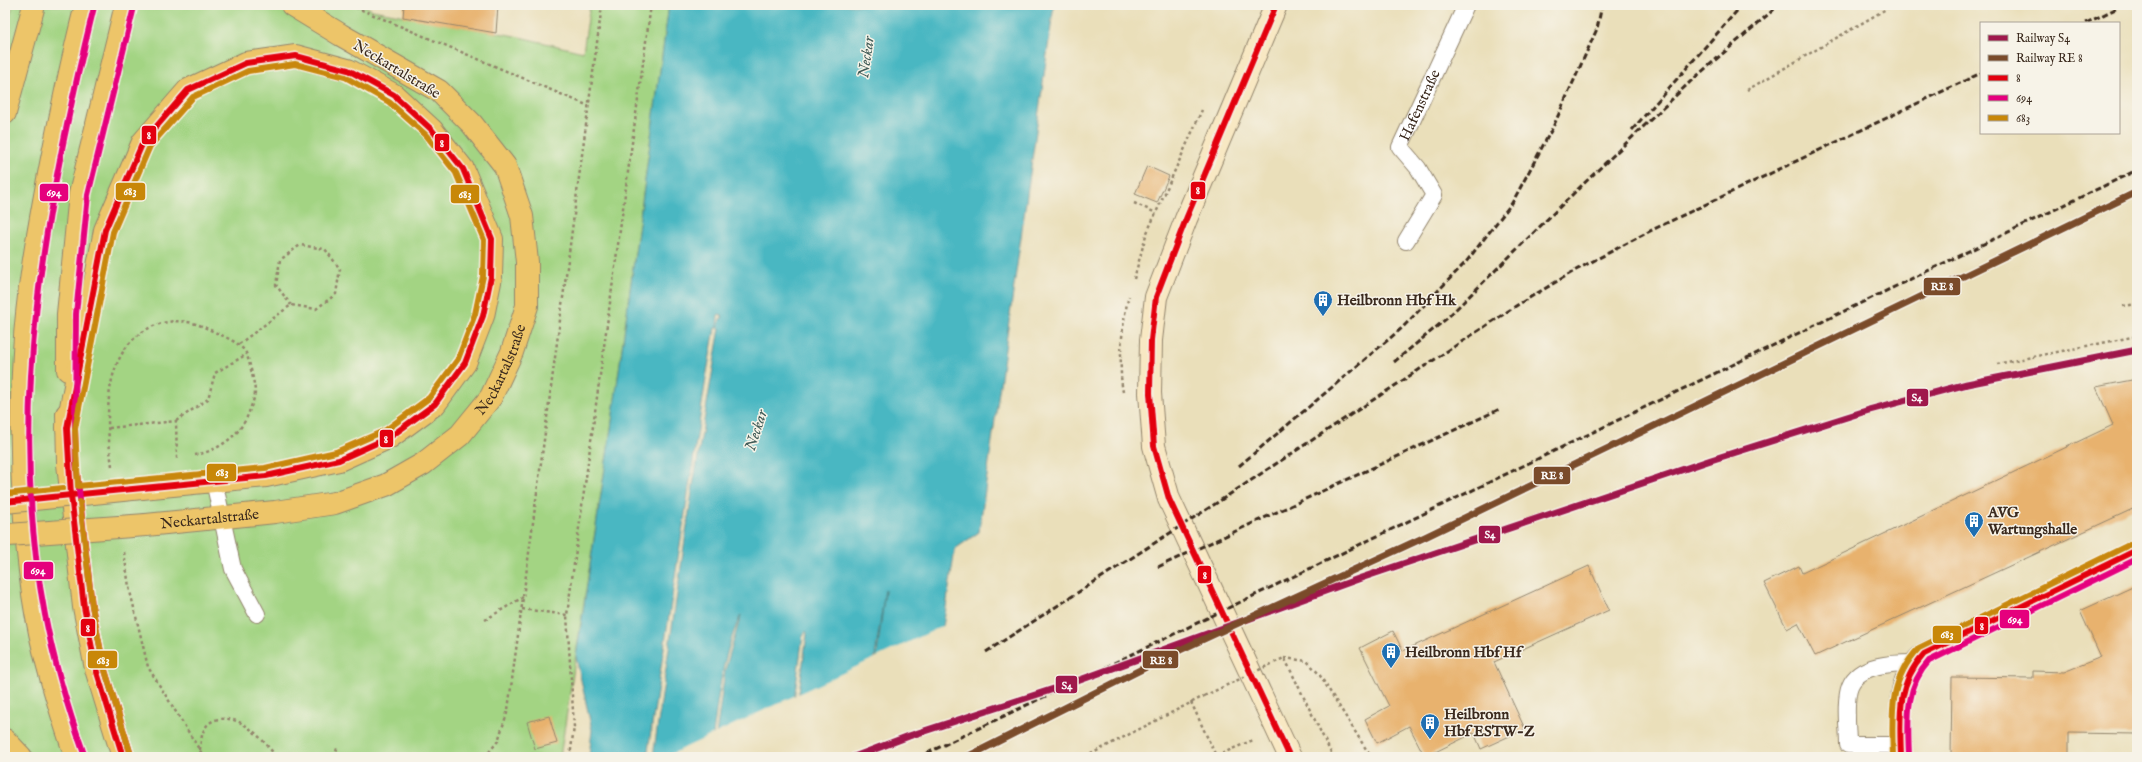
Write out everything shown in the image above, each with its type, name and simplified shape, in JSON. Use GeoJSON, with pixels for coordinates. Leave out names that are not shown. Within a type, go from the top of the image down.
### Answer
{"type":"FeatureCollection","features":[{"type":"Feature","properties":{"kind":"main road"},"geometry":{"type":"LineString","coordinates":[[5,113],[34,5]]}},
{"type":"Feature","properties":{"kind":"main road"},"geometry":{"type":"LineString","coordinates":[[76,757],[59,708],[42,642],[33,595],[28,551],[22,413],[24,351],[31,279],[42,209],[68,75],[86,5]]}},
{"type":"Feature","properties":{"kind":"main road","name":"Neckartalstraße"},"geometry":{"type":"LineString","coordinates":[[123,757],[96,669],[84,607],[68,464],[67,428],[68,314],[80,194],[126,5]]}},
{"type":"Feature","properties":{"kind":"main road","name":"Neckartalstraße"},"geometry":{"type":"LineString","coordinates":[[7,535],[221,518],[335,503],[386,485],[423,464],[460,435],[491,397],[512,352],[527,306],[527,262],[522,216],[505,166],[477,130],[439,91],[341,36],[292,5]]}},
{"type":"Feature","properties":{"kind":"main road"},"geometry":{"type":"LineString","coordinates":[[1276,5],[1186,219],[1156,297],[1151,340],[1150,394],[1154,446],[1169,500],[1290,757]]}},
{"type":"Feature","properties":{"kind":"main road","name":"Neckartalstraße"},"geometry":{"type":"LineString","coordinates":[[5,502],[266,476],[339,460],[390,437],[435,404],[465,363],[483,316],[491,277],[492,239],[463,169],[432,130],[394,95],[348,70],[296,56],[246,63],[188,90],[143,142],[105,230],[67,428]]}},
{"type":"Feature","properties":{"kind":"main road"},"geometry":{"type":"LineString","coordinates":[[5,740],[21,757]]}},
{"type":"Feature","properties":{"kind":"street"},"geometry":{"type":"LineString","coordinates":[[1901,751],[1902,696],[1908,672],[1914,663],[1924,654],[2137,550]]}},
{"type":"Feature","properties":{"kind":"lane","name":"Hafenstraße"},"geometry":{"type":"LineString","coordinates":[[1406,241],[1434,195],[1418,168],[1400,147],[1466,5]]}},
{"type":"Feature","properties":{"kind":"lane"},"geometry":{"type":"LineString","coordinates":[[214,481],[233,569],[257,614]]}},
{"type":"Feature","properties":{"kind":"lane"},"geometry":{"type":"LineString","coordinates":[[1901,751],[1848,746],[1848,696],[1850,686],[1858,675],[1877,666],[1914,663]]}},
{"type":"Feature","properties":{"kind":"path"},"geometry":{"type":"LineString","coordinates":[[350,5],[589,106]]}},
{"type":"Feature","properties":{"kind":"path"},"geometry":{"type":"LineString","coordinates":[[485,757],[498,741],[508,710],[602,5]]}},
{"type":"Feature","properties":{"kind":"path"},"geometry":{"type":"LineString","coordinates":[[570,757],[574,727],[567,615],[651,5]]}},
{"type":"Feature","properties":{"kind":"path"},"geometry":{"type":"LineString","coordinates":[[1747,90],[1893,5]]}},
{"type":"Feature","properties":{"kind":"path"},"geometry":{"type":"LineString","coordinates":[[1131,287],[1146,235],[1204,104]]}},
{"type":"Feature","properties":{"kind":"path"},"geometry":{"type":"LineString","coordinates":[[1134,204],[1156,213]]}},
{"type":"Feature","properties":{"kind":"path"},"geometry":{"type":"LineString","coordinates":[[239,344],[291,305],[316,309],[336,294],[340,269],[325,249],[300,245],[280,260],[276,285],[291,305]]}},
{"type":"Feature","properties":{"kind":"path"},"geometry":{"type":"LineString","coordinates":[[1123,394],[1120,379],[1125,309],[1129,294]]}},
{"type":"Feature","properties":{"kind":"path"},"geometry":{"type":"LineString","coordinates":[[2123,306],[2137,304]]}},
{"type":"Feature","properties":{"kind":"path"},"geometry":{"type":"LineString","coordinates":[[112,467],[108,428],[110,381],[124,350],[143,330],[169,320],[195,322],[239,344],[247,354],[255,392],[246,419],[230,440],[205,454],[191,456]]}},
{"type":"Feature","properties":{"kind":"path"},"geometry":{"type":"LineString","coordinates":[[1997,364],[2137,336]]}},
{"type":"Feature","properties":{"kind":"path"},"geometry":{"type":"LineString","coordinates":[[108,428],[176,422],[208,398],[215,373],[247,354]]}},
{"type":"Feature","properties":{"kind":"path"},"geometry":{"type":"LineString","coordinates":[[176,422],[177,459]]}},
{"type":"Feature","properties":{"kind":"path"},"geometry":{"type":"LineString","coordinates":[[170,460],[184,457]]}},
{"type":"Feature","properties":{"kind":"path"},"geometry":{"type":"LineString","coordinates":[[124,550],[129,587],[148,666],[204,757]]}},
{"type":"Feature","properties":{"kind":"path"},"geometry":{"type":"LineString","coordinates":[[485,620],[523,596]]}},
{"type":"Feature","properties":{"kind":"path"},"geometry":{"type":"LineString","coordinates":[[522,609],[567,615]]}},
{"type":"Feature","properties":{"kind":"path"},"geometry":{"type":"LineString","coordinates":[[1284,658],[1333,757]]}},
{"type":"Feature","properties":{"kind":"path"},"geometry":{"type":"LineString","coordinates":[[1085,757],[1191,702],[1284,658],[1307,661],[1319,674],[1371,757]]}},
{"type":"Feature","properties":{"kind":"path"},"geometry":{"type":"LineString","coordinates":[[1230,680],[1234,688]]}},
{"type":"Feature","properties":{"kind":"path"},"geometry":{"type":"LineString","coordinates":[[1191,702],[1216,756],[1255,739],[1258,745]]}},
{"type":"Feature","properties":{"kind":"path"},"geometry":{"type":"LineString","coordinates":[[200,750],[202,734],[208,723],[215,719],[227,718],[240,722],[260,738],[277,757]]}},
{"type":"Feature","properties":{"kind":"path"},"geometry":{"type":"LineString","coordinates":[[334,757],[338,746]]}},
{"type":"Feature","properties":{"kind":"green space"},"geometry":{"type":"Polygon","coordinates":[[[13,5],[364,5],[372,10],[515,36],[583,52],[590,5],[669,5],[611,429],[560,757],[5,757],[5,35],[13,5]]]}},
{"type":"Feature","properties":{"kind":"water","name":"Neckar"},"geometry":{"type":"Polygon","coordinates":[[[669,5],[1054,5],[979,532],[955,549],[923,757],[864,757],[885,590],[860,757],[790,757],[807,634],[806,631],[803,635],[786,757],[713,757],[725,670],[741,615],[728,649],[720,684],[710,757],[653,757],[693,485],[720,328],[718,328],[720,319],[723,317],[720,314],[718,315],[717,328],[715,328],[707,372],[647,757],[589,757],[592,730],[576,657],[611,429],[669,5]]]}},
{"type":"Feature","properties":{"kind":"pier"},"geometry":{"type":"Polygon","coordinates":[[[945,625],[925,757],[788,757],[796,695],[945,625]]]}},
{"type":"Feature","properties":{"kind":"pier"},"geometry":{"type":"Polygon","coordinates":[[[796,695],[788,757],[665,757],[796,695]]]}},
{"type":"Feature","properties":{"kind":"building"},"geometry":{"type":"Polygon","coordinates":[[[404,5],[498,5],[496,33],[403,17],[404,5]]]}},
{"type":"Feature","properties":{"kind":"building"},"geometry":{"type":"Polygon","coordinates":[[[1147,166],[1169,176],[1157,203],[1135,194],[1147,166]]]}},
{"type":"Feature","properties":{"kind":"building","name":"AVG Wartungshalle"},"geometry":{"type":"Polygon","coordinates":[[[2137,379],[2137,507],[1815,656],[1798,623],[1787,629],[1764,583],[1799,566],[1802,573],[2113,425],[2096,387],[2137,379]]]}},
{"type":"Feature","properties":{"kind":"building"},"geometry":{"type":"Polygon","coordinates":[[[1589,566],[1609,610],[1494,662],[1525,729],[1481,749],[1474,733],[1425,757],[1409,726],[1377,743],[1365,719],[1389,706],[1360,648],[1393,631],[1403,651],[1589,566]]]}},
{"type":"Feature","properties":{"kind":"building"},"geometry":{"type":"Polygon","coordinates":[[[2137,585],[2137,734],[2069,733],[2069,757],[1951,757],[1952,677],[2033,678],[2033,671],[2064,672],[2101,657],[2080,611],[2137,585]]]}},
{"type":"Feature","properties":{"kind":"building"},"geometry":{"type":"Polygon","coordinates":[[[549,716],[557,743],[535,749],[527,722],[549,716]]]}},
{"type":"Feature","properties":{"kind":"railway"},"geometry":{"type":"LineString","coordinates":[[1239,466],[1402,328],[1466,262],[1512,203],[1553,127],[1597,29],[1602,5]]}},
{"type":"Feature","properties":{"kind":"railway"},"geometry":{"type":"LineString","coordinates":[[1632,130],[1742,5]]}},
{"type":"Feature","properties":{"kind":"railway"},"geometry":{"type":"LineString","coordinates":[[1394,362],[1446,319],[1575,192],[1691,81],[1779,5]]}},
{"type":"Feature","properties":{"kind":"railway"},"geometry":{"type":"LineString","coordinates":[[2088,22],[2124,5]]}},
{"type":"Feature","properties":{"kind":"railway"},"geometry":{"type":"LineString","coordinates":[[986,652],[1218,502],[1519,304],[1576,270],[1654,229],[1980,73]]}},
{"type":"Feature","properties":{"kind":"railway"},"geometry":{"type":"LineString","coordinates":[[919,757],[2137,170]]}},
{"type":"Feature","properties":{"kind":"railway"},"geometry":{"type":"LineString","coordinates":[[1158,567],[1500,409]]}},
{"type":"Feature","properties":{"kind":"rail line","name":"S4"},"geometry":{"type":"LineString","coordinates":[[854,757],[909,736],[1069,684],[1361,578],[1711,460],[1869,410],[1967,384],[2137,350]]}},
{"type":"Feature","properties":{"kind":"transit line","name":"8"},"geometry":{"type":"LineString","coordinates":[[1276,5],[1186,219],[1156,297],[1151,340],[1150,393],[1154,446],[1169,499],[1290,757]]}},
{"type":"Feature","properties":{"kind":"transit line","name":"694"},"geometry":{"type":"LineString","coordinates":[[84,754],[62,685],[45,615],[34,539],[29,462],[30,386],[36,309],[47,233],[60,157],[94,7]]}},
{"type":"Feature","properties":{"kind":"transit line","name":"694"},"geometry":{"type":"LineString","coordinates":[[131,755],[104,667],[92,606],[76,463],[75,428],[76,314],[88,195],[134,7]]}},
{"type":"Feature","properties":{"kind":"transit line","name":"8"},"geometry":{"type":"LineString","coordinates":[[296,56],[348,70],[394,95],[432,130],[463,169],[492,239],[491,277],[483,316],[465,363],[435,404],[390,437],[339,460],[266,476],[71,495],[67,428],[105,230],[143,142],[188,90],[246,63],[296,56]]}},
{"type":"Feature","properties":{"kind":"transit line","name":"683"},"geometry":{"type":"LineString","coordinates":[[295,64],[345,77],[389,102],[426,135],[456,173],[484,240],[483,276],[475,314],[458,359],[429,398],[386,430],[336,452],[265,468],[78,486],[75,429],[113,232],[150,146],[193,97],[248,71],[295,64]]}},
{"type":"Feature","properties":{"kind":"transit line"},"geometry":{"type":"LineString","coordinates":[[967,757],[1180,650],[1425,537],[2137,192]]}},
{"type":"Feature","properties":{"kind":"transit line","name":"683"},"geometry":{"type":"LineString","coordinates":[[5,494],[63,488]]}},
{"type":"Feature","properties":{"kind":"transit line","name":"8"},"geometry":{"type":"LineString","coordinates":[[5,502],[71,495]]}},
{"type":"Feature","properties":{"kind":"transit line","name":"8"},"geometry":{"type":"LineString","coordinates":[[71,495],[84,607],[96,669],[123,757]]}},
{"type":"Feature","properties":{"kind":"transit line","name":"683"},"geometry":{"type":"LineString","coordinates":[[80,502],[92,606],[104,667],[131,755]]}},
{"type":"Feature","properties":{"kind":"transit line","name":"683"},"geometry":{"type":"LineString","coordinates":[[1893,757],[1892,727],[1894,699],[1897,686],[1909,660],[1919,648],[2133,543]]}},
{"type":"Feature","properties":{"kind":"transit line","name":"8"},"geometry":{"type":"LineString","coordinates":[[1901,757],[1900,715],[1904,690],[1908,678],[1924,654],[2137,550]]}},
{"type":"Feature","properties":{"kind":"transit line","name":"694"},"geometry":{"type":"LineString","coordinates":[[1909,757],[1908,718],[1911,694],[1915,682],[1929,661],[2137,559]]}},
{"type":"Feature","properties":{"kind":"place","name":"Heilbronn Hbf Hk"},"geometry":{"type":"Point","coordinates":[1323,317]}},
{"type":"Feature","properties":{"kind":"place","name":"AVG Wartungshalle"},"geometry":{"type":"Point","coordinates":[1974,538]}},
{"type":"Feature","properties":{"kind":"place","name":"Heilbronn Hbf Hf"},"geometry":{"type":"Point","coordinates":[1391,669]}},
{"type":"Feature","properties":{"kind":"place","name":"Heilbronn Hbf ESTW-Z"},"geometry":{"type":"Point","coordinates":[1430,740]}}]}
